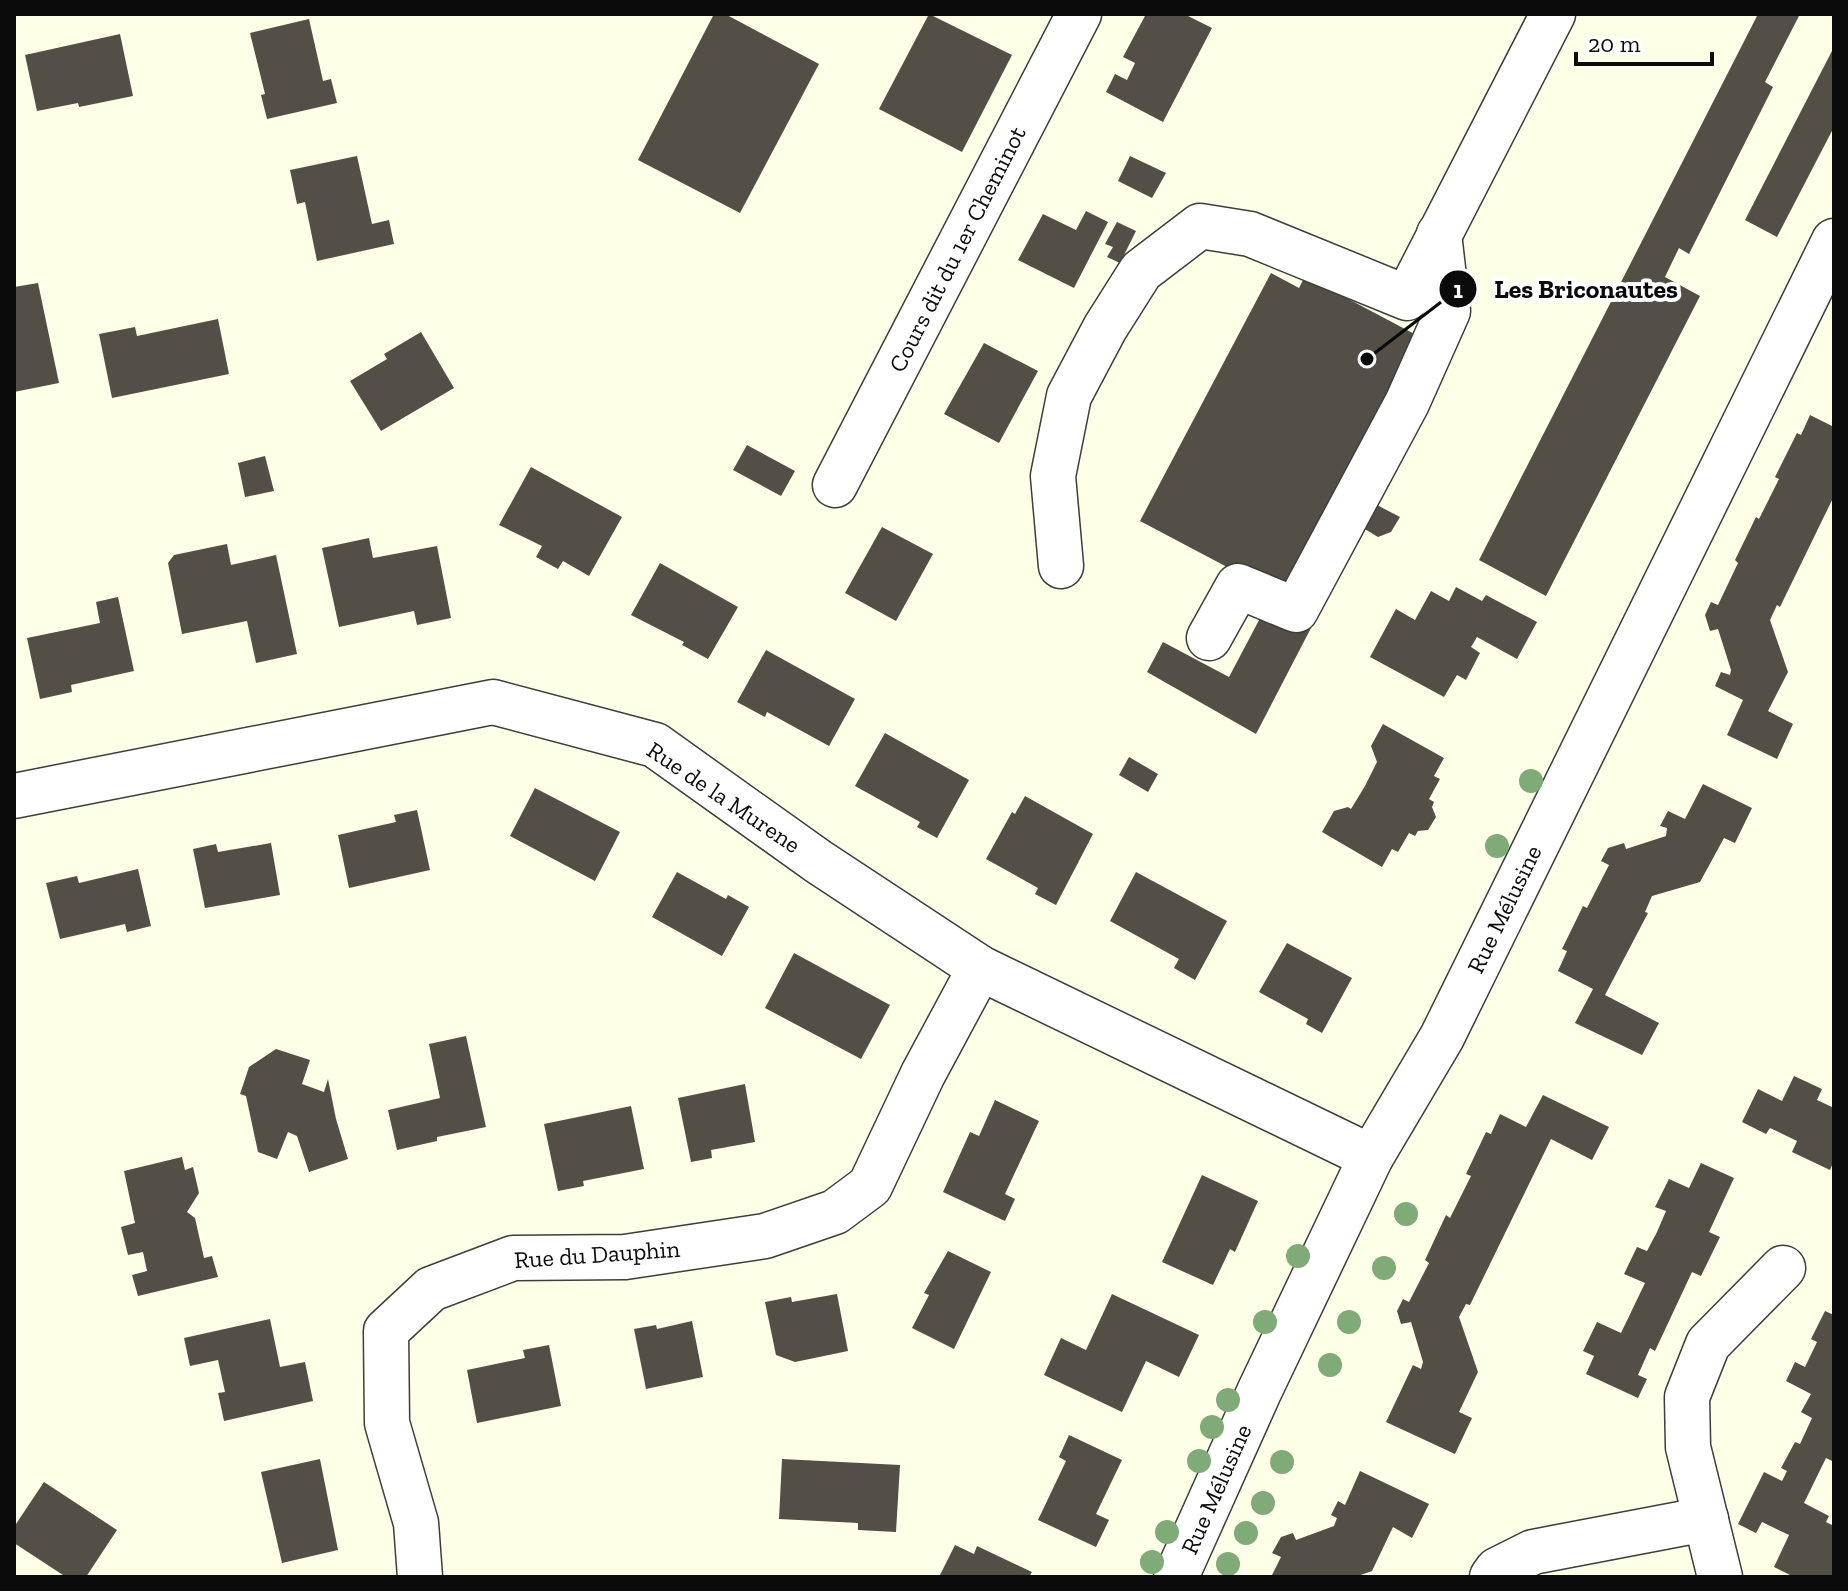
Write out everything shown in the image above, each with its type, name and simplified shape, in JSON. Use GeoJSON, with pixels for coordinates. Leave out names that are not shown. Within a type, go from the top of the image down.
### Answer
{"type":"FeatureCollection","features":[{"type":"Feature","properties":{"kind":"street","name":"Cours dit du 1er Cheminot"},"geometry":{"type":"LineString","coordinates":[[835,485],[1079,14]]}},
{"type":"Feature","properties":{"kind":"street"},"geometry":{"type":"LineString","coordinates":[[1061,566],[1053,476],[1069,396],[1105,328],[1141,271],[1200,226],[1250,234],[1407,298],[1553,14]]}},
{"type":"Feature","properties":{"kind":"street"},"geometry":{"type":"LineString","coordinates":[[1209,638],[1238,586],[1296,610],[1407,403],[1448,311],[1439,234]]}},
{"type":"Feature","properties":{"kind":"street","name":"Rue Mélusine"},"geometry":{"type":"LineString","coordinates":[[1176,1577],[1259,1392],[1371,1157],[1442,1037],[1834,241]]}},
{"type":"Feature","properties":{"kind":"street","name":"Rue de la Murene"},"geometry":{"type":"LineString","coordinates":[[14,796],[493,702],[655,745],[819,862],[980,968],[1371,1157]]}},
{"type":"Feature","properties":{"kind":"street","name":"Rue du Dauphin"},"geometry":{"type":"LineString","coordinates":[[420,1577],[416,1523],[387,1423],[386,1331],[431,1289],[513,1258],[625,1257],[765,1236],[835,1212],[870,1186],[923,1074],[980,968]]}},
{"type":"Feature","properties":{"kind":"street"},"geometry":{"type":"LineString","coordinates":[[1720,1577],[1688,1447],[1687,1397],[1708,1344],[1783,1268]]}},
{"type":"Feature","properties":{"kind":"street"},"geometry":{"type":"LineString","coordinates":[[1492,1577],[1497,1570],[1533,1552],[1706,1519]]}},
{"type":"Feature","properties":{"kind":"building"},"geometry":{"type":"Polygon","coordinates":[[[714,14],[725,14],[819,64],[740,213],[638,160],[714,14]]]}},
{"type":"Feature","properties":{"kind":"building"},"geometry":{"type":"Polygon","coordinates":[[[929,14],[1012,55],[962,152],[879,109],[929,14]]]}},
{"type":"Feature","properties":{"kind":"building"},"geometry":{"type":"Polygon","coordinates":[[[1146,14],[1184,14],[1212,28],[1163,122],[1106,92],[1115,74],[1127,80],[1135,63],[1123,57],[1146,14]]]}},
{"type":"Feature","properties":{"kind":"building"},"geometry":{"type":"Polygon","coordinates":[[[1758,14],[1800,14],[1765,82],[1773,87],[1689,254],[1679,248],[1665,277],[1700,296],[1546,596],[1479,560],[1758,14]]]}},
{"type":"Feature","properties":{"kind":"building"},"geometry":{"type":"Polygon","coordinates":[[[309,19],[323,81],[331,79],[337,103],[267,119],[261,95],[265,94],[250,33],[309,19]]]}},
{"type":"Feature","properties":{"kind":"building"},"geometry":{"type":"Polygon","coordinates":[[[120,34],[133,96],[79,107],[78,103],[37,111],[25,55],[120,34]]]}},
{"type":"Feature","properties":{"kind":"building"},"geometry":{"type":"Polygon","coordinates":[[[1834,47],[1834,127],[1777,237],[1745,220],[1834,47]]]}},
{"type":"Feature","properties":{"kind":"building"},"geometry":{"type":"Polygon","coordinates":[[[357,156],[372,224],[389,220],[394,244],[317,261],[305,202],[297,204],[290,170],[357,156]]]}},
{"type":"Feature","properties":{"kind":"building"},"geometry":{"type":"Polygon","coordinates":[[[1130,156],[1166,173],[1152,198],[1118,181],[1130,156]]]}},
{"type":"Feature","properties":{"kind":"building"},"geometry":{"type":"Polygon","coordinates":[[[1086,211],[1108,222],[1074,288],[1018,260],[1043,214],[1076,230],[1086,211]]]}},
{"type":"Feature","properties":{"kind":"building"},"geometry":{"type":"Polygon","coordinates":[[[1117,222],[1136,231],[1120,263],[1107,257],[1113,247],[1105,244],[1117,222]]]}},
{"type":"Feature","properties":{"kind":"building"},"geometry":{"type":"Polygon","coordinates":[[[1271,273],[1299,288],[1305,276],[1422,338],[1284,597],[1140,521],[1271,273]]]}},
{"type":"Feature","properties":{"kind":"building"},"geometry":{"type":"Polygon","coordinates":[[[38,283],[59,383],[14,392],[14,287],[38,283]]]}},
{"type":"Feature","properties":{"kind":"building"},"geometry":{"type":"Polygon","coordinates":[[[218,319],[229,374],[112,398],[99,334],[135,327],[137,336],[218,319]]]}},
{"type":"Feature","properties":{"kind":"building"},"geometry":{"type":"Polygon","coordinates":[[[421,332],[454,388],[381,431],[350,381],[387,359],[384,354],[421,332]]]}},
{"type":"Feature","properties":{"kind":"building"},"geometry":{"type":"Polygon","coordinates":[[[984,343],[1038,371],[999,443],[944,414],[984,343]]]}},
{"type":"Feature","properties":{"kind":"building"},"geometry":{"type":"Polygon","coordinates":[[[1810,415],[1834,427],[1834,496],[1780,607],[1777,605],[1770,620],[1788,672],[1768,711],[1793,724],[1777,759],[1727,735],[1743,700],[1715,686],[1721,672],[1730,675],[1731,670],[1718,629],[1710,631],[1705,615],[1711,602],[1718,605],[1738,563],[1735,560],[1779,479],[1775,477],[1797,433],[1801,435],[1810,415]]]}},
{"type":"Feature","properties":{"kind":"building"},"geometry":{"type":"Polygon","coordinates":[[[747,445],[795,471],[781,496],[733,470],[747,445]]]}},
{"type":"Feature","properties":{"kind":"building"},"geometry":{"type":"Polygon","coordinates":[[[265,456],[274,491],[245,497],[238,463],[265,456]]]}},
{"type":"Feature","properties":{"kind":"building"},"geometry":{"type":"Polygon","coordinates":[[[531,467],[622,517],[589,576],[563,561],[558,569],[536,557],[542,546],[499,525],[531,467]]]}},
{"type":"Feature","properties":{"kind":"building"},"geometry":{"type":"Polygon","coordinates":[[[1375,504],[1400,517],[1391,532],[1378,537],[1363,528],[1375,504]]]}},
{"type":"Feature","properties":{"kind":"building"},"geometry":{"type":"Polygon","coordinates":[[[882,527],[933,554],[896,621],[845,593],[882,527]]]}},
{"type":"Feature","properties":{"kind":"building"},"geometry":{"type":"Polygon","coordinates":[[[369,538],[373,558],[437,546],[451,618],[417,625],[414,611],[339,627],[322,548],[369,538]]]}},
{"type":"Feature","properties":{"kind":"building"},"geometry":{"type":"Polygon","coordinates":[[[227,544],[231,565],[276,555],[297,654],[256,663],[247,621],[182,634],[168,563],[174,555],[227,544]]]}},
{"type":"Feature","properties":{"kind":"building"},"geometry":{"type":"Polygon","coordinates":[[[660,563],[738,607],[708,659],[682,645],[684,642],[631,615],[660,563]]]}},
{"type":"Feature","properties":{"kind":"building"},"geometry":{"type":"Polygon","coordinates":[[[1456,587],[1482,601],[1486,595],[1537,622],[1517,659],[1477,637],[1471,647],[1480,653],[1466,680],[1457,675],[1444,697],[1370,657],[1396,609],[1415,620],[1431,591],[1449,601],[1456,587]]]}},
{"type":"Feature","properties":{"kind":"building"},"geometry":{"type":"Polygon","coordinates":[[[118,597],[134,671],[71,685],[72,692],[40,699],[27,638],[100,623],[96,602],[118,597]]]}},
{"type":"Feature","properties":{"kind":"building"},"geometry":{"type":"Polygon","coordinates":[[[1267,605],[1311,628],[1256,734],[1147,672],[1163,642],[1229,677],[1267,605]]]}},
{"type":"Feature","properties":{"kind":"building"},"geometry":{"type":"Polygon","coordinates":[[[766,650],[855,699],[829,746],[767,712],[765,717],[737,702],[766,650]]]}},
{"type":"Feature","properties":{"kind":"building"},"geometry":{"type":"Polygon","coordinates":[[[1383,724],[1444,758],[1434,776],[1440,779],[1429,799],[1434,802],[1432,807],[1436,817],[1428,830],[1418,831],[1415,836],[1409,833],[1398,852],[1392,849],[1382,867],[1322,832],[1334,811],[1351,809],[1365,786],[1377,762],[1371,746],[1383,724]]]}},
{"type":"Feature","properties":{"kind":"building"},"geometry":{"type":"Polygon","coordinates":[[[885,733],[969,780],[937,838],[917,827],[920,822],[855,786],[885,733]]]}},
{"type":"Feature","properties":{"kind":"building"},"geometry":{"type":"Polygon","coordinates":[[[1129,757],[1158,774],[1148,792],[1119,775],[1129,757]]]}},
{"type":"Feature","properties":{"kind":"building"},"geometry":{"type":"Polygon","coordinates":[[[1703,784],[1752,808],[1735,843],[1724,838],[1700,882],[1652,896],[1645,912],[1648,913],[1605,995],[1659,1023],[1642,1055],[1575,1023],[1593,989],[1558,971],[1567,951],[1562,949],[1583,906],[1587,908],[1609,865],[1601,861],[1608,848],[1624,843],[1626,849],[1666,836],[1667,828],[1660,826],[1668,811],[1685,819],[1703,784]]]}},
{"type":"Feature","properties":{"kind":"building"},"geometry":{"type":"Polygon","coordinates":[[[535,788],[620,832],[595,881],[510,836],[535,788]]]}},
{"type":"Feature","properties":{"kind":"building"},"geometry":{"type":"Polygon","coordinates":[[[1025,796],[1093,834],[1056,905],[1035,894],[1038,888],[986,859],[1012,812],[1015,814],[1025,796]]]}},
{"type":"Feature","properties":{"kind":"building"},"geometry":{"type":"Polygon","coordinates":[[[417,810],[430,870],[349,888],[338,835],[396,822],[394,815],[417,810]]]}},
{"type":"Feature","properties":{"kind":"building"},"geometry":{"type":"Polygon","coordinates":[[[271,843],[280,895],[205,908],[193,849],[216,844],[218,852],[271,843]]]}},
{"type":"Feature","properties":{"kind":"building"},"geometry":{"type":"Polygon","coordinates":[[[138,869],[151,926],[127,932],[125,924],[60,939],[46,883],[77,876],[79,883],[138,869]]]}},
{"type":"Feature","properties":{"kind":"building"},"geometry":{"type":"Polygon","coordinates":[[[677,872],[726,899],[728,895],[749,907],[722,956],[652,917],[677,872]]]}},
{"type":"Feature","properties":{"kind":"building"},"geometry":{"type":"Polygon","coordinates":[[[1136,872],[1227,921],[1195,980],[1174,968],[1179,959],[1110,921],[1136,872]]]}},
{"type":"Feature","properties":{"kind":"building"},"geometry":{"type":"Polygon","coordinates":[[[1287,943],[1352,978],[1322,1033],[1306,1024],[1308,1019],[1259,992],[1287,943]]]}},
{"type":"Feature","properties":{"kind":"building"},"geometry":{"type":"Polygon","coordinates":[[[794,953],[890,1005],[861,1059],[765,1008],[794,953]]]}},
{"type":"Feature","properties":{"kind":"building"},"geometry":{"type":"Polygon","coordinates":[[[466,1036],[486,1127],[437,1137],[437,1141],[397,1150],[388,1110],[440,1098],[429,1044],[466,1036]]]}},
{"type":"Feature","properties":{"kind":"building"},"geometry":{"type":"Polygon","coordinates":[[[276,1049],[310,1060],[302,1084],[324,1092],[328,1079],[348,1159],[309,1172],[297,1136],[288,1132],[277,1159],[258,1152],[246,1096],[240,1094],[249,1067],[276,1049]]]}},
{"type":"Feature","properties":{"kind":"building"},"geometry":{"type":"Polygon","coordinates":[[[1794,1076],[1822,1089],[1817,1100],[1834,1108],[1834,1161],[1830,1170],[1792,1152],[1797,1141],[1770,1128],[1766,1134],[1742,1122],[1758,1089],[1782,1101],[1794,1076]]]}},
{"type":"Feature","properties":{"kind":"building"},"geometry":{"type":"Polygon","coordinates":[[[745,1084],[755,1142],[711,1150],[712,1158],[691,1162],[678,1098],[745,1084]]]}},
{"type":"Feature","properties":{"kind":"building"},"geometry":{"type":"Polygon","coordinates":[[[1543,1095],[1609,1127],[1592,1160],[1551,1139],[1470,1305],[1466,1304],[1459,1317],[1478,1372],[1459,1412],[1472,1418],[1455,1454],[1386,1422],[1413,1365],[1421,1369],[1423,1362],[1411,1322],[1401,1324],[1397,1311],[1403,1299],[1409,1302],[1429,1263],[1425,1260],[1446,1215],[1450,1218],[1471,1176],[1466,1174],[1486,1132],[1491,1134],[1500,1114],[1526,1127],[1543,1095]]]}},
{"type":"Feature","properties":{"kind":"building"},"geometry":{"type":"Polygon","coordinates":[[[995,1100],[1039,1121],[1005,1194],[1015,1199],[1005,1221],[943,1192],[970,1132],[979,1136],[995,1100]]]}},
{"type":"Feature","properties":{"kind":"building"},"geometry":{"type":"Polygon","coordinates":[[[631,1106],[644,1169],[583,1181],[584,1186],[558,1191],[544,1124],[631,1106]]]}},
{"type":"Feature","properties":{"kind":"building"},"geometry":{"type":"Polygon","coordinates":[[[182,1157],[185,1170],[193,1167],[199,1193],[187,1212],[195,1218],[204,1258],[212,1256],[218,1277],[138,1296],[132,1275],[147,1271],[143,1252],[128,1255],[121,1227],[135,1223],[124,1171],[182,1157]]]}},
{"type":"Feature","properties":{"kind":"building"},"geometry":{"type":"Polygon","coordinates":[[[1701,1163],[1734,1178],[1709,1232],[1720,1237],[1701,1276],[1692,1272],[1655,1351],[1650,1348],[1638,1375],[1647,1379],[1638,1398],[1586,1374],[1594,1356],[1583,1351],[1597,1322],[1621,1333],[1645,1283],[1624,1274],[1637,1247],[1647,1251],[1657,1232],[1666,1211],[1655,1207],[1669,1179],[1689,1188],[1701,1163]]]}},
{"type":"Feature","properties":{"kind":"building"},"geometry":{"type":"Polygon","coordinates":[[[1202,1175],[1258,1201],[1235,1252],[1230,1249],[1213,1285],[1162,1262],[1202,1175]]]}},
{"type":"Feature","properties":{"kind":"building"},"geometry":{"type":"Polygon","coordinates":[[[948,1251],[991,1272],[954,1349],[912,1328],[929,1295],[924,1293],[948,1251]]]}},
{"type":"Feature","properties":{"kind":"building"},"geometry":{"type":"Polygon","coordinates":[[[837,1294],[848,1351],[795,1362],[776,1355],[765,1302],[791,1297],[792,1302],[837,1294]]]}},
{"type":"Feature","properties":{"kind":"building"},"geometry":{"type":"Polygon","coordinates":[[[1112,1294],[1199,1335],[1179,1377],[1146,1361],[1122,1412],[1044,1375],[1061,1338],[1086,1350],[1112,1294]]]}},
{"type":"Feature","properties":{"kind":"building"},"geometry":{"type":"Polygon","coordinates":[[[1825,1311],[1834,1315],[1834,1462],[1826,1458],[1804,1503],[1829,1516],[1826,1522],[1834,1526],[1834,1577],[1794,1577],[1774,1567],[1789,1535],[1762,1522],[1756,1533],[1738,1524],[1764,1472],[1782,1481],[1787,1471],[1781,1468],[1795,1442],[1800,1444],[1812,1418],[1801,1412],[1811,1394],[1786,1381],[1795,1362],[1805,1367],[1817,1342],[1811,1339],[1825,1311]]]}},
{"type":"Feature","properties":{"kind":"building"},"geometry":{"type":"Polygon","coordinates":[[[270,1319],[280,1367],[305,1362],[313,1401],[224,1421],[218,1393],[225,1392],[218,1360],[190,1366],[184,1338],[270,1319]]]}},
{"type":"Feature","properties":{"kind":"building"},"geometry":{"type":"Polygon","coordinates":[[[692,1321],[703,1377],[646,1389],[634,1329],[656,1325],[657,1329],[692,1321]]]}},
{"type":"Feature","properties":{"kind":"building"},"geometry":{"type":"Polygon","coordinates":[[[549,1345],[561,1406],[477,1423],[467,1370],[525,1358],[523,1350],[549,1345]]]}},
{"type":"Feature","properties":{"kind":"building"},"geometry":{"type":"Polygon","coordinates":[[[1069,1435],[1122,1460],[1096,1514],[1109,1520],[1096,1547],[1038,1520],[1066,1461],[1059,1457],[1069,1435]]]}},
{"type":"Feature","properties":{"kind":"building"},"geometry":{"type":"Polygon","coordinates":[[[320,1459],[338,1550],[282,1563],[261,1472],[320,1459]]]}},
{"type":"Feature","properties":{"kind":"building"},"geometry":{"type":"Polygon","coordinates":[[[782,1459],[900,1465],[896,1532],[858,1530],[858,1523],[779,1519],[782,1459]]]}},
{"type":"Feature","properties":{"kind":"building"},"geometry":{"type":"Polygon","coordinates":[[[1360,1471],[1429,1504],[1412,1538],[1393,1527],[1372,1571],[1355,1577],[1271,1577],[1281,1557],[1272,1553],[1281,1537],[1293,1533],[1296,1540],[1334,1526],[1337,1518],[1331,1515],[1338,1501],[1345,1505],[1360,1471]]]}},
{"type":"Feature","properties":{"kind":"building"},"geometry":{"type":"Polygon","coordinates":[[[44,1482],[117,1530],[86,1577],[66,1577],[14,1543],[14,1527],[44,1482]]]}},
{"type":"Feature","properties":{"kind":"building"},"geometry":{"type":"Polygon","coordinates":[[[955,1545],[974,1554],[977,1546],[1032,1572],[1029,1577],[939,1577],[955,1545]]]}},
{"type":"Feature","properties":{"kind":"place","name":"Les Briconautes"},"geometry":{"type":"Point","coordinates":[1367,359]}}]}
